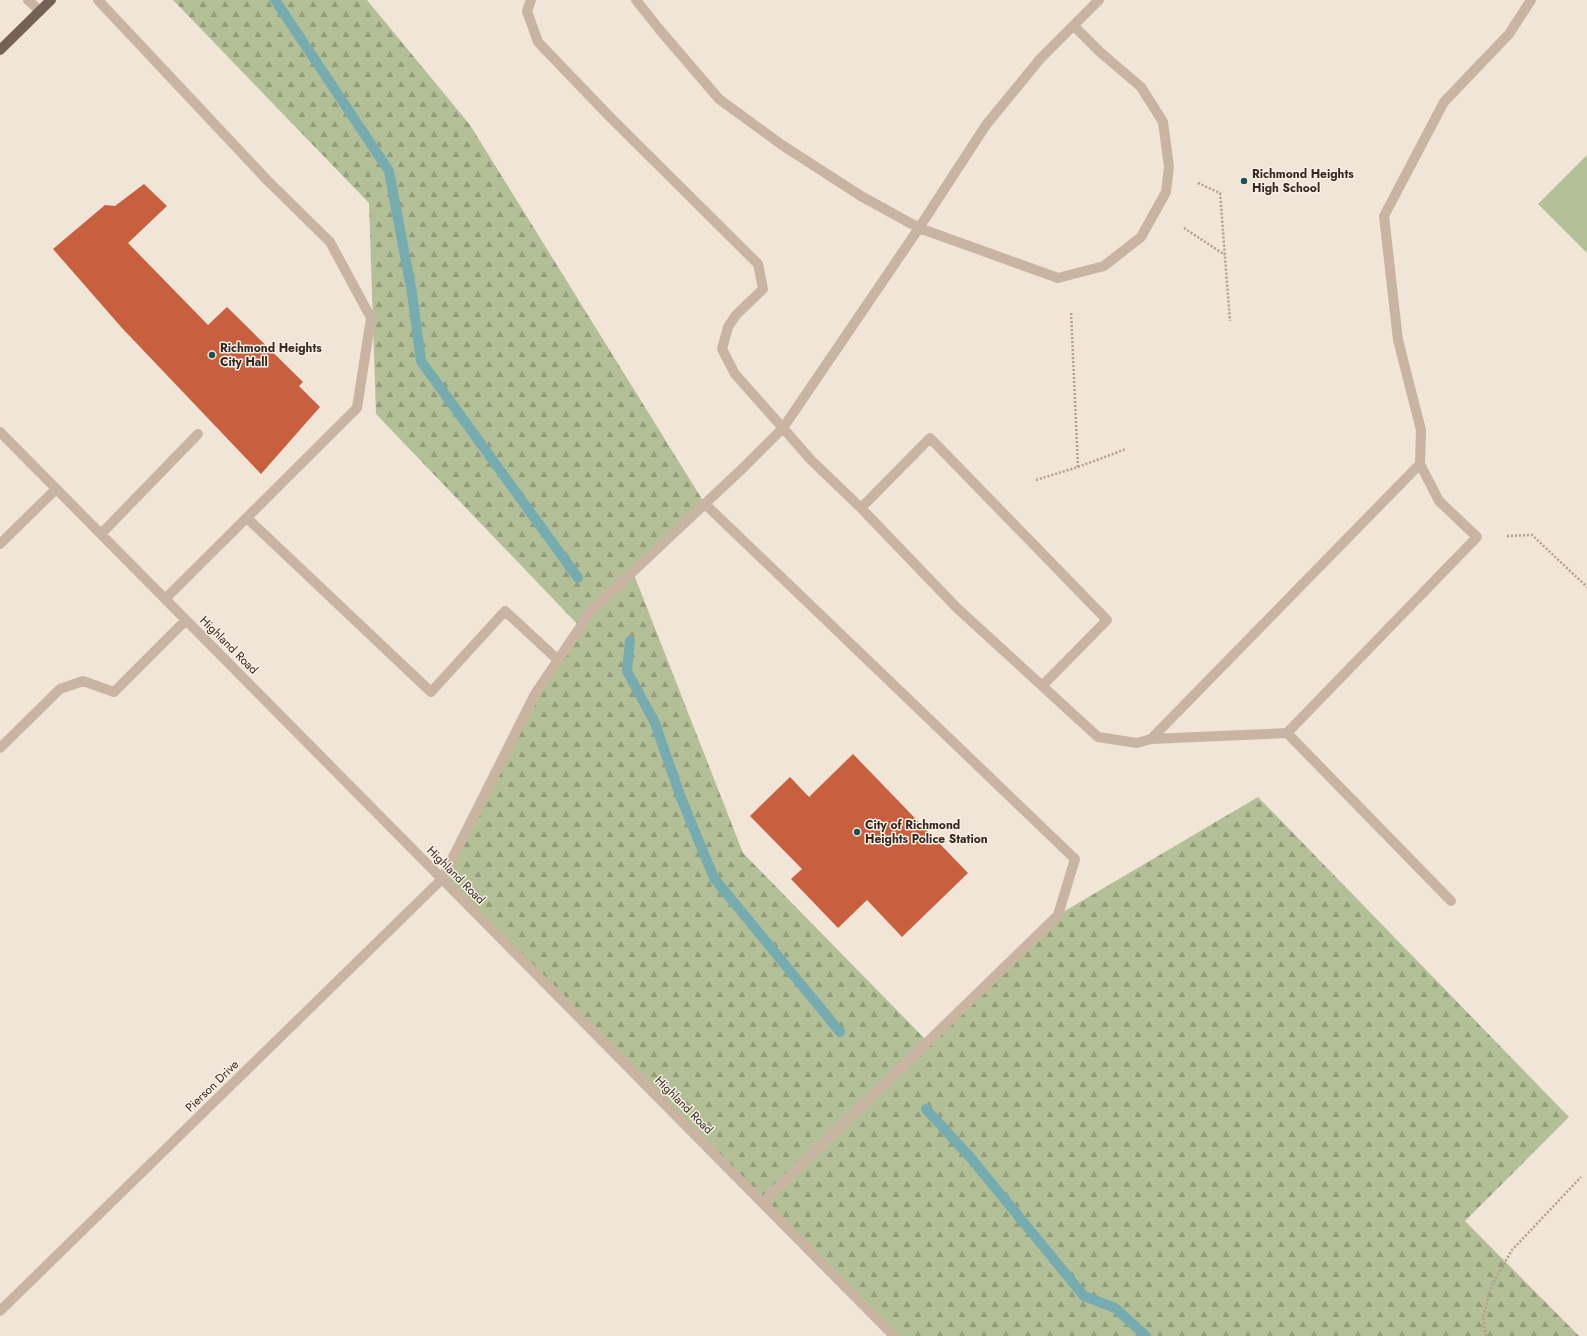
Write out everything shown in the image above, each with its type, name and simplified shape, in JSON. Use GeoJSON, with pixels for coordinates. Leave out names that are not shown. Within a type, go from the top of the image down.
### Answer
{"type":"FeatureCollection","features":[{"type":"Feature","properties":{"kind":"main road"},"geometry":{"type":"LineString","coordinates":[[0,50],[51,0]]}},
{"type":"Feature","properties":{"kind":"street"},"geometry":{"type":"LineString","coordinates":[[28,0],[40,11]]}},
{"type":"Feature","properties":{"kind":"street"},"geometry":{"type":"LineString","coordinates":[[98,0],[267,180],[330,242],[371,318],[357,408],[165,599]]}},
{"type":"Feature","properties":{"kind":"street"},"geometry":{"type":"LineString","coordinates":[[530,0],[527,11],[538,42],[610,117],[758,264],[764,289],[736,315],[728,327],[722,349],[735,374],[811,460],[861,508],[958,608],[1042,686],[1098,737],[1137,743],[1152,739],[1287,733],[1477,537],[1439,501],[1420,464],[1420,430],[1398,340],[1384,216],[1444,102],[1509,34],[1531,0]]}},
{"type":"Feature","properties":{"kind":"street"},"geometry":{"type":"LineString","coordinates":[[636,0],[719,99],[788,149],[861,196],[919,228],[1058,278],[1104,266],[1141,236],[1166,192],[1169,167],[1163,122],[1141,86],[1100,52],[1074,26]]}},
{"type":"Feature","properties":{"kind":"street","name":"Pierson Drive"},"geometry":{"type":"LineString","coordinates":[[0,1311],[442,879],[535,694],[591,610],[705,504],[783,428],[919,228],[986,125],[1040,59],[1099,0]]}},
{"type":"Feature","properties":{"kind":"street","name":"Highland Road"},"geometry":{"type":"LineString","coordinates":[[0,432],[894,1336]]}},
{"type":"Feature","properties":{"kind":"street"},"geometry":{"type":"LineString","coordinates":[[101,534],[198,434]]}},
{"type":"Feature","properties":{"kind":"street"},"geometry":{"type":"LineString","coordinates":[[861,508],[930,438],[1107,620],[1042,686]]}},
{"type":"Feature","properties":{"kind":"street"},"geometry":{"type":"LineString","coordinates":[[1152,739],[1420,464]]}},
{"type":"Feature","properties":{"kind":"street"},"geometry":{"type":"LineString","coordinates":[[0,544],[56,489]]}},
{"type":"Feature","properties":{"kind":"street"},"geometry":{"type":"LineString","coordinates":[[705,504],[1075,859],[1058,915],[762,1202]]}},
{"type":"Feature","properties":{"kind":"street"},"geometry":{"type":"LineString","coordinates":[[247,518],[431,692],[505,611],[558,660]]}},
{"type":"Feature","properties":{"kind":"street"},"geometry":{"type":"LineString","coordinates":[[0,748],[60,689],[83,681],[114,692],[186,620]]}},
{"type":"Feature","properties":{"kind":"street"},"geometry":{"type":"LineString","coordinates":[[1287,733],[1451,901]]}},
{"type":"Feature","properties":{"kind":"path"},"geometry":{"type":"LineString","coordinates":[[1198,183],[1220,193],[1230,321]]}},
{"type":"Feature","properties":{"kind":"path"},"geometry":{"type":"LineString","coordinates":[[1184,228],[1225,255]]}},
{"type":"Feature","properties":{"kind":"path"},"geometry":{"type":"LineString","coordinates":[[1071,312],[1078,467]]}},
{"type":"Feature","properties":{"kind":"path"},"geometry":{"type":"LineString","coordinates":[[1036,480],[1078,467],[1126,449]]}},
{"type":"Feature","properties":{"kind":"path"},"geometry":{"type":"LineString","coordinates":[[1507,536],[1532,535],[1587,587]]}},
{"type":"Feature","properties":{"kind":"path"},"geometry":{"type":"LineString","coordinates":[[1486,1336],[1483,1318],[1491,1287],[1512,1250],[1581,1176]]}},
{"type":"Feature","properties":{"kind":"green space"},"geometry":{"type":"Polygon","coordinates":[[[173,0],[367,0],[470,125],[705,504],[633,572],[743,853],[928,1042],[1058,915],[1258,797],[1569,1117],[1465,1221],[1579,1336],[894,1336],[442,879],[535,694],[580,627],[376,414],[369,203],[173,0]]]}},
{"type":"Feature","properties":{"kind":"green space"},"geometry":{"type":"Polygon","coordinates":[[[1587,155],[1587,253],[1538,204],[1587,155]]]}},
{"type":"Feature","properties":{"kind":"building","name":"Richmond Heights City Hall"},"geometry":{"type":"Polygon","coordinates":[[[144,184],[167,206],[128,243],[208,325],[227,307],[303,382],[299,386],[320,407],[261,474],[122,328],[53,249],[105,205],[115,206],[144,184]]]}},
{"type":"Feature","properties":{"kind":"building"},"geometry":{"type":"Polygon","coordinates":[[[853,754],[968,873],[902,937],[867,900],[838,928],[791,879],[802,869],[750,816],[790,777],[809,797],[853,754]]]}},
{"type":"Feature","properties":{"kind":"waterway"},"geometry":{"type":"LineString","coordinates":[[275,0],[389,171],[412,293],[421,361],[578,578]]}},
{"type":"Feature","properties":{"kind":"waterway"},"geometry":{"type":"LineString","coordinates":[[630,641],[627,671],[655,723],[681,798],[714,878],[840,1032]]}},
{"type":"Feature","properties":{"kind":"waterway"},"geometry":{"type":"LineString","coordinates":[[926,1109],[970,1157],[1084,1296],[1115,1308],[1146,1336]]}},
{"type":"Feature","properties":{"kind":"place","name":"Richmond Heights High School"},"geometry":{"type":"Point","coordinates":[1244,181]}},
{"type":"Feature","properties":{"kind":"place","name":"Richmond Heights City Hall"},"geometry":{"type":"Point","coordinates":[212,355]}},
{"type":"Feature","properties":{"kind":"place","name":"City of Richmond Heights Police Station"},"geometry":{"type":"Point","coordinates":[857,832]}}]}
